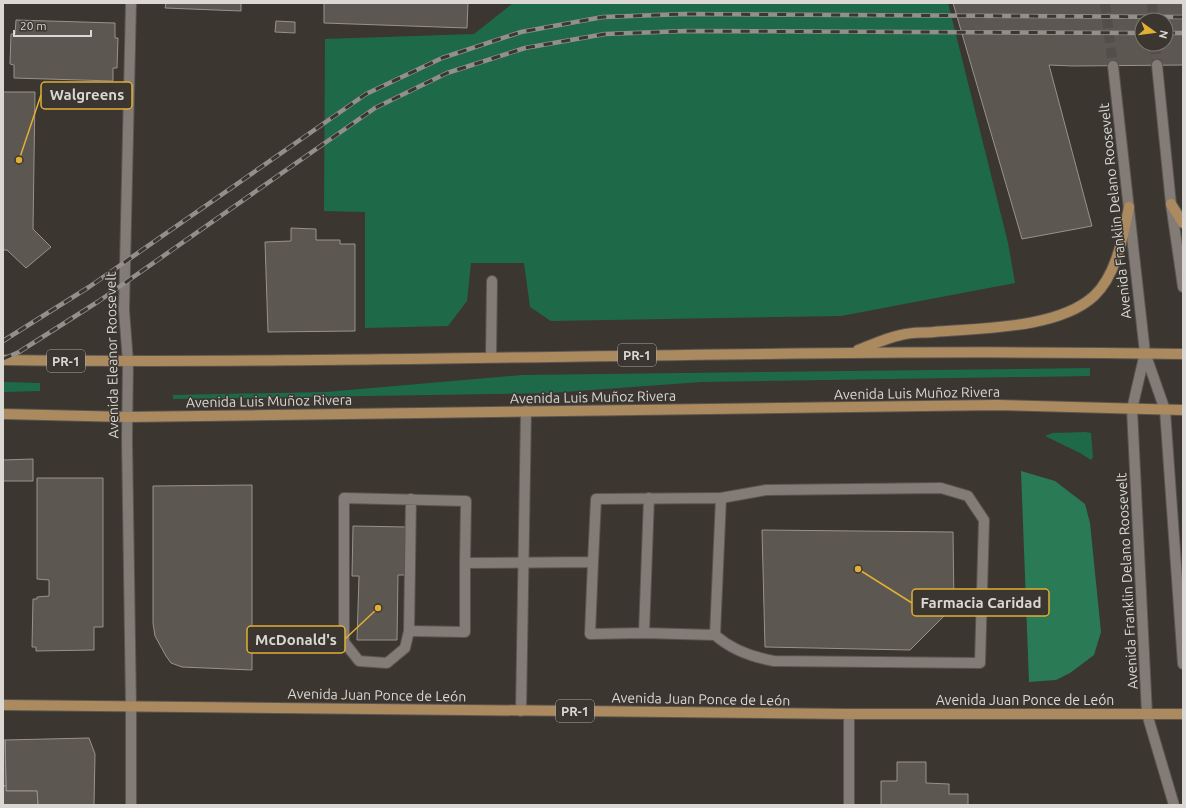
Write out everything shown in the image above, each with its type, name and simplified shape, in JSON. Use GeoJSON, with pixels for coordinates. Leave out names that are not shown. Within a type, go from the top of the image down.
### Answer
{"type":"FeatureCollection","features":[{"type":"Feature","properties":{"kind":"main road","name":"Avenida Eleanor Roosevelt"},"geometry":{"type":"LineString","coordinates":[[131,3],[124,310],[128,362],[131,805]]}},
{"type":"Feature","properties":{"kind":"main road"},"geometry":{"type":"LineString","coordinates":[[1157,65],[1171,204],[1183,287]]}},
{"type":"Feature","properties":{"kind":"main road","name":"Avenida Franklin Delano Roosevelt"},"geometry":{"type":"LineString","coordinates":[[1113,66],[1145,353],[1165,410],[1183,664]]}},
{"type":"Feature","properties":{"kind":"main road"},"geometry":{"type":"LineString","coordinates":[[1171,204],[1183,223]]}},
{"type":"Feature","properties":{"kind":"main road"},"geometry":{"type":"LineString","coordinates":[[851,352],[901,335],[993,327],[1045,320],[1064,314],[1080,306],[1095,295],[1108,276],[1120,248],[1129,207]]}},
{"type":"Feature","properties":{"kind":"main road"},"geometry":{"type":"LineString","coordinates":[[491,357],[492,281]]}},
{"type":"Feature","properties":{"kind":"main road","name":"PR-1"},"geometry":{"type":"LineString","coordinates":[[3,360],[128,362],[851,352],[1183,354]]}},
{"type":"Feature","properties":{"kind":"main road","name":"Avenida Franklin Delano Roosevelt"},"geometry":{"type":"LineString","coordinates":[[1145,353],[1132,409],[1147,714],[1174,805]]}},
{"type":"Feature","properties":{"kind":"main road","name":"Avenida Luis Muñoz Rivera"},"geometry":{"type":"LineString","coordinates":[[3,414],[128,417],[996,406],[1183,410]]}},
{"type":"Feature","properties":{"kind":"main road"},"geometry":{"type":"LineString","coordinates":[[521,711],[525,563],[526,411]]}},
{"type":"Feature","properties":{"kind":"main road"},"geometry":{"type":"LineString","coordinates":[[940,488],[968,496],[984,520],[980,663],[774,660],[754,658],[727,645],[715,635],[644,633],[590,634],[596,499],[649,498],[721,498],[766,490],[940,488]]}},
{"type":"Feature","properties":{"kind":"main road"},"geometry":{"type":"LineString","coordinates":[[409,631],[465,632],[466,501],[411,499],[344,498],[344,642],[359,661],[387,663],[405,648],[409,631],[411,499]]}},
{"type":"Feature","properties":{"kind":"main road"},"geometry":{"type":"LineString","coordinates":[[644,633],[649,498]]}},
{"type":"Feature","properties":{"kind":"main road"},"geometry":{"type":"LineString","coordinates":[[715,635],[721,498]]}},
{"type":"Feature","properties":{"kind":"main road"},"geometry":{"type":"LineString","coordinates":[[465,562],[593,562]]}},
{"type":"Feature","properties":{"kind":"main road","name":"Avenida Juan Ponce de León"},"geometry":{"type":"LineString","coordinates":[[3,706],[849,714],[1183,714]]}},
{"type":"Feature","properties":{"kind":"main road"},"geometry":{"type":"LineString","coordinates":[[849,714],[849,805]]}},
{"type":"Feature","properties":{"kind":"green space"},"geometry":{"type":"Polygon","coordinates":[[[513,3],[948,3],[1008,243],[1015,283],[841,316],[551,321],[530,307],[524,263],[471,263],[467,301],[448,326],[365,328],[365,212],[324,211],[325,39],[474,34],[513,3]]]}},
{"type":"Feature","properties":{"kind":"green space"},"geometry":{"type":"Polygon","coordinates":[[[1090,368],[1090,376],[701,382],[550,393],[173,399],[173,395],[326,392],[522,375],[1090,368]]]}},
{"type":"Feature","properties":{"kind":"green space"},"geometry":{"type":"Polygon","coordinates":[[[3,382],[40,383],[40,391],[3,392],[3,382]]]}},
{"type":"Feature","properties":{"kind":"green space"},"geometry":{"type":"Polygon","coordinates":[[[1053,433],[1091,433],[1093,457],[1091,460],[1045,436],[1053,433]]]}},
{"type":"Feature","properties":{"kind":"green space"},"geometry":{"type":"Polygon","coordinates":[[[1021,471],[1055,481],[1085,504],[1090,523],[1101,632],[1094,655],[1070,673],[1056,680],[1029,682],[1021,471]]]}},
{"type":"Feature","properties":{"kind":"building"},"geometry":{"type":"Polygon","coordinates":[[[166,3],[241,3],[241,11],[165,8],[166,3]]]}},
{"type":"Feature","properties":{"kind":"building"},"geometry":{"type":"Polygon","coordinates":[[[324,3],[468,3],[467,28],[324,23],[324,3]]]}},
{"type":"Feature","properties":{"kind":"building"},"geometry":{"type":"Polygon","coordinates":[[[953,3],[1183,3],[1183,65],[1049,65],[1092,226],[1022,239],[953,3]]]}},
{"type":"Feature","properties":{"kind":"building"},"geometry":{"type":"Polygon","coordinates":[[[16,20],[115,23],[115,38],[118,38],[117,68],[113,68],[113,81],[14,78],[14,65],[10,64],[11,34],[15,34],[16,20]]]}},
{"type":"Feature","properties":{"kind":"building"},"geometry":{"type":"Polygon","coordinates":[[[276,21],[295,22],[295,33],[275,32],[276,21]]]}},
{"type":"Feature","properties":{"kind":"building"},"geometry":{"type":"Polygon","coordinates":[[[3,92],[35,92],[33,229],[51,247],[26,268],[7,250],[3,250],[3,92]]]}},
{"type":"Feature","properties":{"kind":"building"},"geometry":{"type":"Polygon","coordinates":[[[291,228],[316,229],[316,240],[340,240],[340,244],[355,244],[355,331],[268,332],[265,242],[291,241],[291,228]]]}},
{"type":"Feature","properties":{"kind":"building"},"geometry":{"type":"Polygon","coordinates":[[[33,459],[33,481],[3,481],[3,460],[33,459]]]}},
{"type":"Feature","properties":{"kind":"building"},"geometry":{"type":"Polygon","coordinates":[[[37,478],[103,478],[103,627],[94,627],[94,650],[36,651],[36,647],[32,647],[33,599],[37,599],[37,597],[49,596],[49,580],[37,579],[37,478]]]}},
{"type":"Feature","properties":{"kind":"building"},"geometry":{"type":"Polygon","coordinates":[[[252,485],[252,670],[182,667],[171,663],[155,636],[153,623],[153,486],[252,485]]]}},
{"type":"Feature","properties":{"kind":"building"},"geometry":{"type":"Polygon","coordinates":[[[353,526],[406,527],[405,575],[398,575],[397,640],[357,640],[359,576],[352,576],[353,526]]]}},
{"type":"Feature","properties":{"kind":"building"},"geometry":{"type":"Polygon","coordinates":[[[762,530],[953,532],[954,606],[910,650],[765,647],[762,530]]]}},
{"type":"Feature","properties":{"kind":"building"},"geometry":{"type":"Polygon","coordinates":[[[89,738],[95,754],[94,805],[38,805],[37,791],[6,791],[5,740],[89,738]]]}},
{"type":"Feature","properties":{"kind":"building"},"geometry":{"type":"Polygon","coordinates":[[[3,740],[5,740],[6,786],[3,786],[3,740]]]}},
{"type":"Feature","properties":{"kind":"building"},"geometry":{"type":"Polygon","coordinates":[[[897,762],[926,762],[926,783],[949,784],[949,794],[968,794],[968,805],[881,805],[881,781],[897,781],[897,762]]]}},
{"type":"Feature","properties":{"kind":"building"},"geometry":{"type":"Polygon","coordinates":[[[3,786],[6,786],[6,791],[37,791],[38,805],[3,805],[3,786]]]}},
{"type":"Feature","properties":{"kind":"tunnel"},"geometry":{"type":"LineString","coordinates":[[1105,3],[1113,66]]}},
{"type":"Feature","properties":{"kind":"tunnel"},"geometry":{"type":"LineString","coordinates":[[1152,3],[1153,12]]}},
{"type":"Feature","properties":{"kind":"tunnel"},"geometry":{"type":"LineString","coordinates":[[1156,52],[1157,65]]}},
{"type":"Feature","properties":{"kind":"railway"},"geometry":{"type":"LineString","coordinates":[[3,341],[89,287],[366,94],[442,58],[521,32],[603,17],[685,14],[1183,17]]}},
{"type":"Feature","properties":{"kind":"railway"},"geometry":{"type":"LineString","coordinates":[[3,359],[19,352],[99,301],[375,108],[447,73],[525,48],[605,34],[686,31],[1134,33]]}},
{"type":"Feature","properties":{"kind":"railway"},"geometry":{"type":"LineString","coordinates":[[1174,33],[1183,33]]}},
{"type":"Feature","properties":{"kind":"place","name":"Walgreens"},"geometry":{"type":"Point","coordinates":[19,160]}},
{"type":"Feature","properties":{"kind":"place","name":"Farmacia Caridad"},"geometry":{"type":"Point","coordinates":[858,569]}},
{"type":"Feature","properties":{"kind":"place","name":"McDonald's"},"geometry":{"type":"Point","coordinates":[378,608]}}]}
